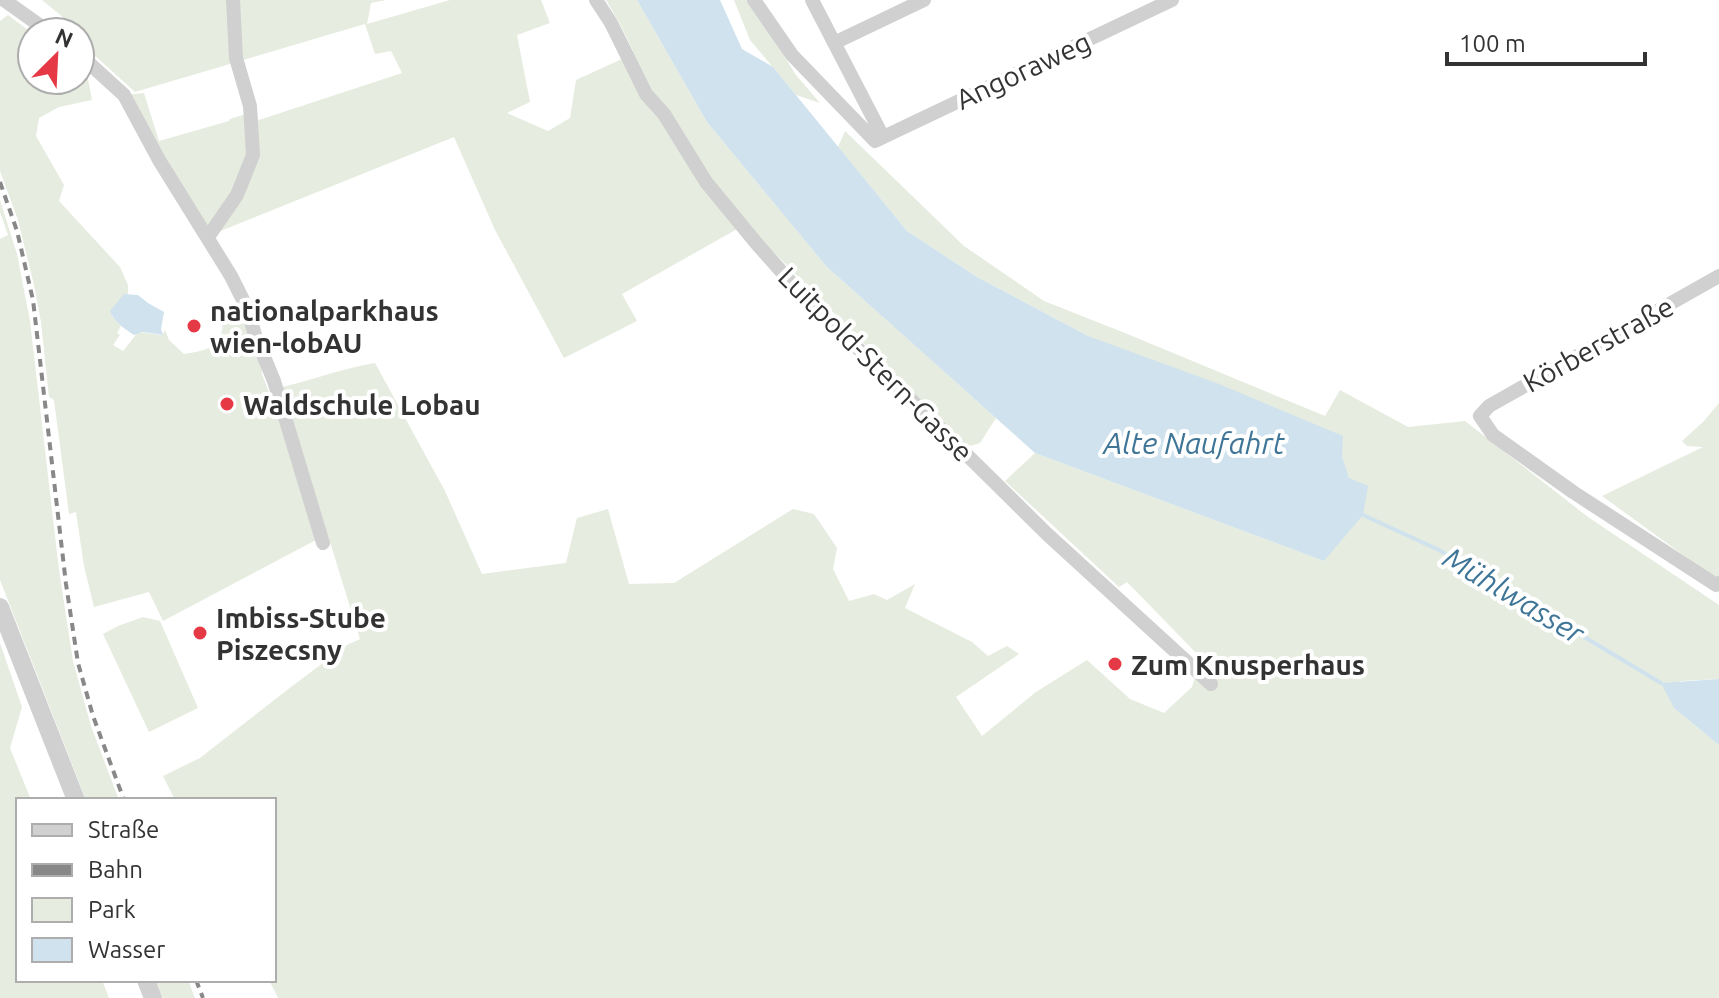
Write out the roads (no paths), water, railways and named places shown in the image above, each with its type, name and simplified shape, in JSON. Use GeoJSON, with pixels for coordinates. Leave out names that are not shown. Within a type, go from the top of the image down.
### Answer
{"type":"FeatureCollection","features":[{"type":"Feature","properties":{"kind":"street"},"geometry":{"type":"LineString","coordinates":[[4,0],[26,16]]}},
{"type":"Feature","properties":{"kind":"street"},"geometry":{"type":"LineString","coordinates":[[208,237],[237,195],[253,155],[250,106],[236,58],[233,0]]}},
{"type":"Feature","properties":{"kind":"street","name":"Luitpold-Stern-Gasse"},"geometry":{"type":"LineString","coordinates":[[596,0],[611,23],[646,94],[664,114],[706,182],[805,298],[1047,534],[1211,684]]}},
{"type":"Feature","properties":{"kind":"street"},"geometry":{"type":"LineString","coordinates":[[754,0],[792,55],[879,139]]}},
{"type":"Feature","properties":{"kind":"street"},"geometry":{"type":"LineString","coordinates":[[812,0],[879,139]]}},
{"type":"Feature","properties":{"kind":"street"},"geometry":{"type":"LineString","coordinates":[[834,43],[924,0]]}},
{"type":"Feature","properties":{"kind":"street","name":"Angoraweg"},"geometry":{"type":"LineString","coordinates":[[879,139],[1172,0]]}},
{"type":"Feature","properties":{"kind":"street"},"geometry":{"type":"LineString","coordinates":[[96,70],[124,95],[248,310],[274,381],[323,543]]}},
{"type":"Feature","properties":{"kind":"street","name":"Körberstraße"},"geometry":{"type":"LineString","coordinates":[[1719,276],[1489,406],[1480,416],[1493,435],[1573,492],[1716,585],[1719,583]]}},
{"type":"Feature","properties":{"kind":"street"},"geometry":{"type":"LineString","coordinates":[[0,607],[75,798]]}},
{"type":"Feature","properties":{"kind":"water","name":"Alte Naufahrt"},"geometry":{"type":"Polygon","coordinates":[[[637,0],[720,0],[742,49],[773,67],[907,231],[977,277],[1088,336],[1219,384],[1343,436],[1342,456],[1349,478],[1368,486],[1363,515],[1324,561],[1035,453],[826,266],[707,122],[637,0]]]}},
{"type":"Feature","properties":{"kind":"water"},"geometry":{"type":"Polygon","coordinates":[[[124,294],[138,295],[164,312],[163,335],[142,332],[134,335],[117,322],[110,311],[124,294]]]}},
{"type":"Feature","properties":{"kind":"water"},"geometry":{"type":"Polygon","coordinates":[[[1719,679],[1719,745],[1674,708],[1661,683],[1719,679]]]}},
{"type":"Feature","properties":{"kind":"waterway","name":"Mühlwasser"},"geometry":{"type":"LineString","coordinates":[[1363,515],[1439,550],[1661,683]]}},
{"type":"Feature","properties":{"kind":"railway"},"geometry":{"type":"LineString","coordinates":[[0,182],[17,231],[33,300],[78,663],[93,716],[123,798]]}},
{"type":"Feature","properties":{"kind":"railway"},"geometry":{"type":"LineString","coordinates":[[197,982],[203,998]]}},
{"type":"Feature","properties":{"kind":"place","name":"nationalparkhaus wien-lobAU"},"geometry":{"type":"Point","coordinates":[194,326]}},
{"type":"Feature","properties":{"kind":"place","name":"Waldschule Lobau"},"geometry":{"type":"Point","coordinates":[227,404]}},
{"type":"Feature","properties":{"kind":"place","name":"Imbiss-Stube Piszecsny"},"geometry":{"type":"Point","coordinates":[200,633]}},
{"type":"Feature","properties":{"kind":"place","name":"Zum Knusperhaus"},"geometry":{"type":"Point","coordinates":[1115,664]}}]}
